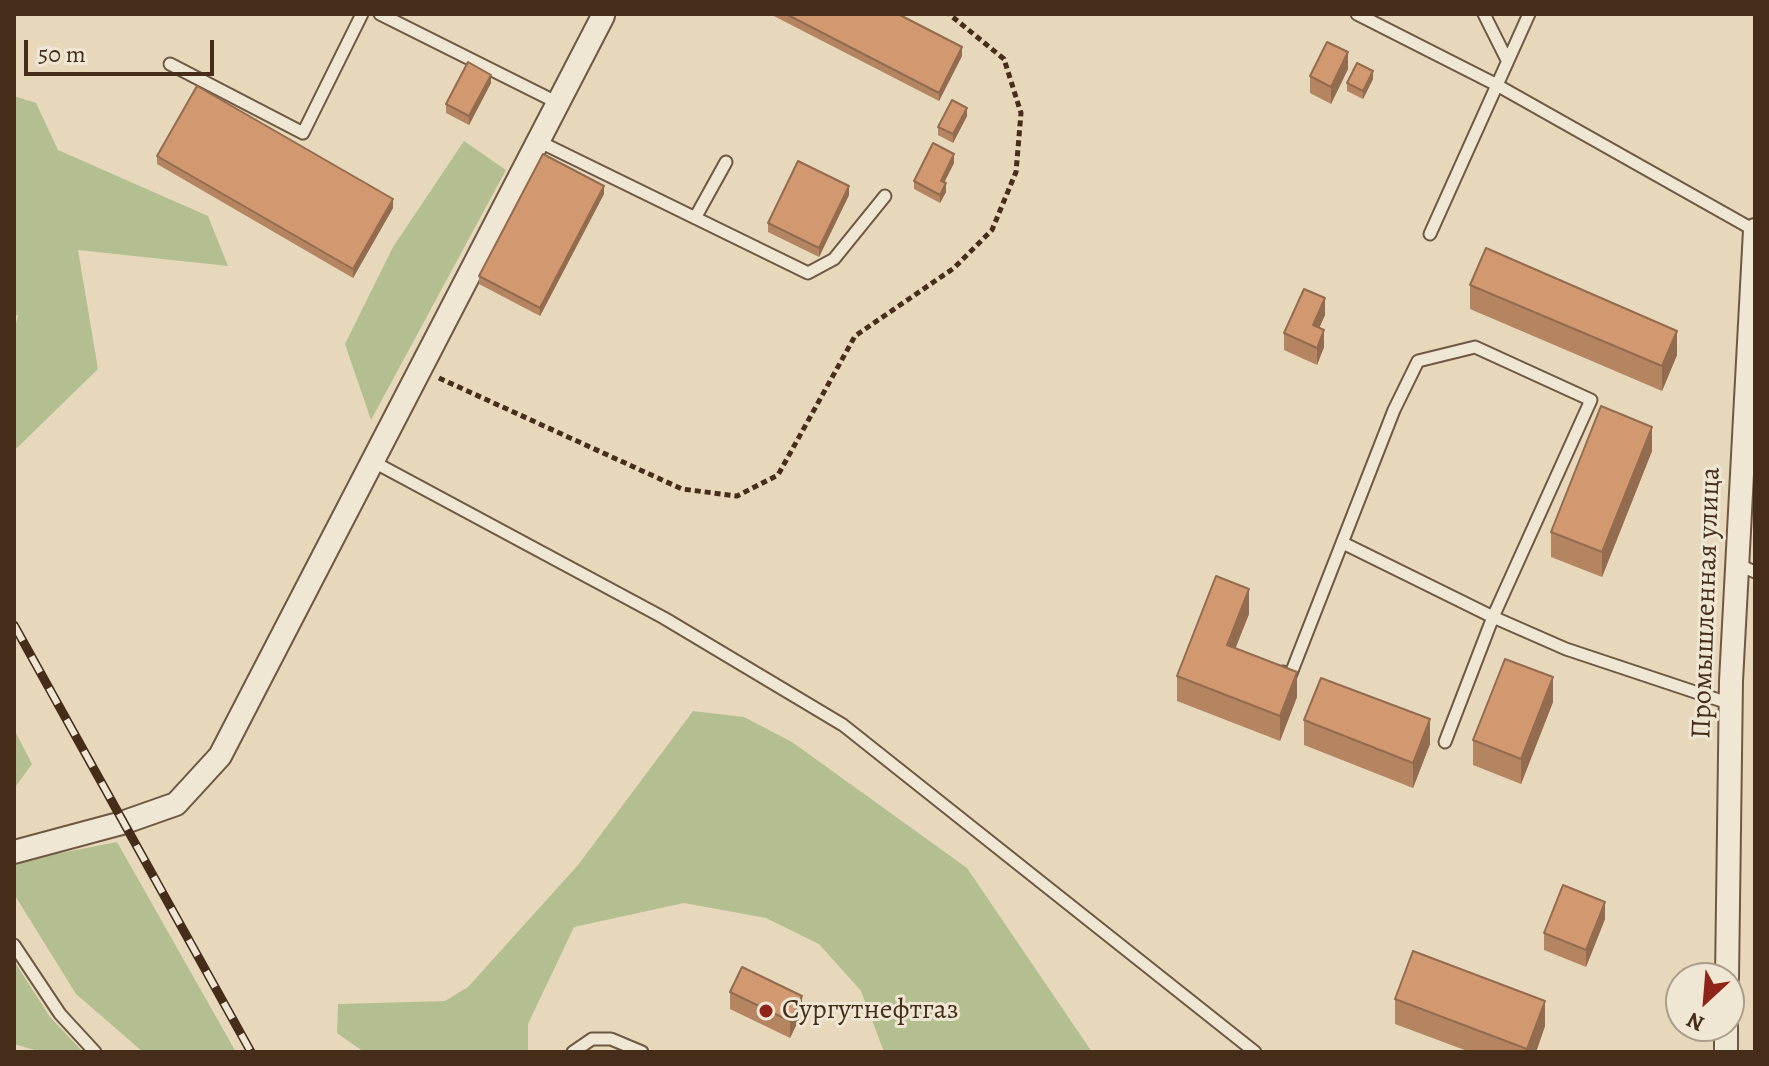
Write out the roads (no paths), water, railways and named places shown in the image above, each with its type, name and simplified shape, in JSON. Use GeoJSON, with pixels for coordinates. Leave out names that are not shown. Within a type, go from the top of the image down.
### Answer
{"type":"FeatureCollection","features":[{"type":"Feature","properties":{"kind":"street"},"geometry":{"type":"LineString","coordinates":[[14,852],[122,823],[176,804],[220,756],[603,16]]}},
{"type":"Feature","properties":{"kind":"street","name":"Промышленная улица"},"geometry":{"type":"LineString","coordinates":[[1727,962],[1731,704],[1746,568],[1755,230]]}},
{"type":"Feature","properties":{"kind":"lane"},"geometry":{"type":"LineString","coordinates":[[170,64],[303,133],[362,14]]}},
{"type":"Feature","properties":{"kind":"lane"},"geometry":{"type":"LineString","coordinates":[[380,14],[558,103]]}},
{"type":"Feature","properties":{"kind":"lane"},"geometry":{"type":"LineString","coordinates":[[1357,14],[1495,84],[1755,230]]}},
{"type":"Feature","properties":{"kind":"lane"},"geometry":{"type":"LineString","coordinates":[[1484,14],[1507,60]]}},
{"type":"Feature","properties":{"kind":"lane"},"geometry":{"type":"LineString","coordinates":[[1430,234],[1529,14]]}},
{"type":"Feature","properties":{"kind":"lane"},"geometry":{"type":"LineString","coordinates":[[538,141],[808,273],[834,259],[885,196]]}},
{"type":"Feature","properties":{"kind":"lane"},"geometry":{"type":"LineString","coordinates":[[695,218],[726,162]]}},
{"type":"Feature","properties":{"kind":"lane"},"geometry":{"type":"LineString","coordinates":[[1265,663],[1290,676],[1394,410],[1418,361],[1475,347],[1591,400],[1493,617],[1445,742]]}},
{"type":"Feature","properties":{"kind":"lane"},"geometry":{"type":"LineString","coordinates":[[372,461],[664,618],[843,725],[1255,1052]]}},
{"type":"Feature","properties":{"kind":"lane"},"geometry":{"type":"LineString","coordinates":[[1343,543],[1493,617],[1566,649],[1731,704]]}},
{"type":"Feature","properties":{"kind":"lane"},"geometry":{"type":"LineString","coordinates":[[14,945],[60,1014],[95,1052]]}},
{"type":"Feature","properties":{"kind":"lane"},"geometry":{"type":"LineString","coordinates":[[573,1052],[592,1039],[611,1039],[642,1052]]}},
{"type":"Feature","properties":{"kind":"railway"},"geometry":{"type":"LineString","coordinates":[[14,625],[251,1052]]}},
{"type":"Feature","properties":{"kind":"place","name":"Сургутнефтгаз"},"geometry":{"type":"Point","coordinates":[766,1011]}}]}
